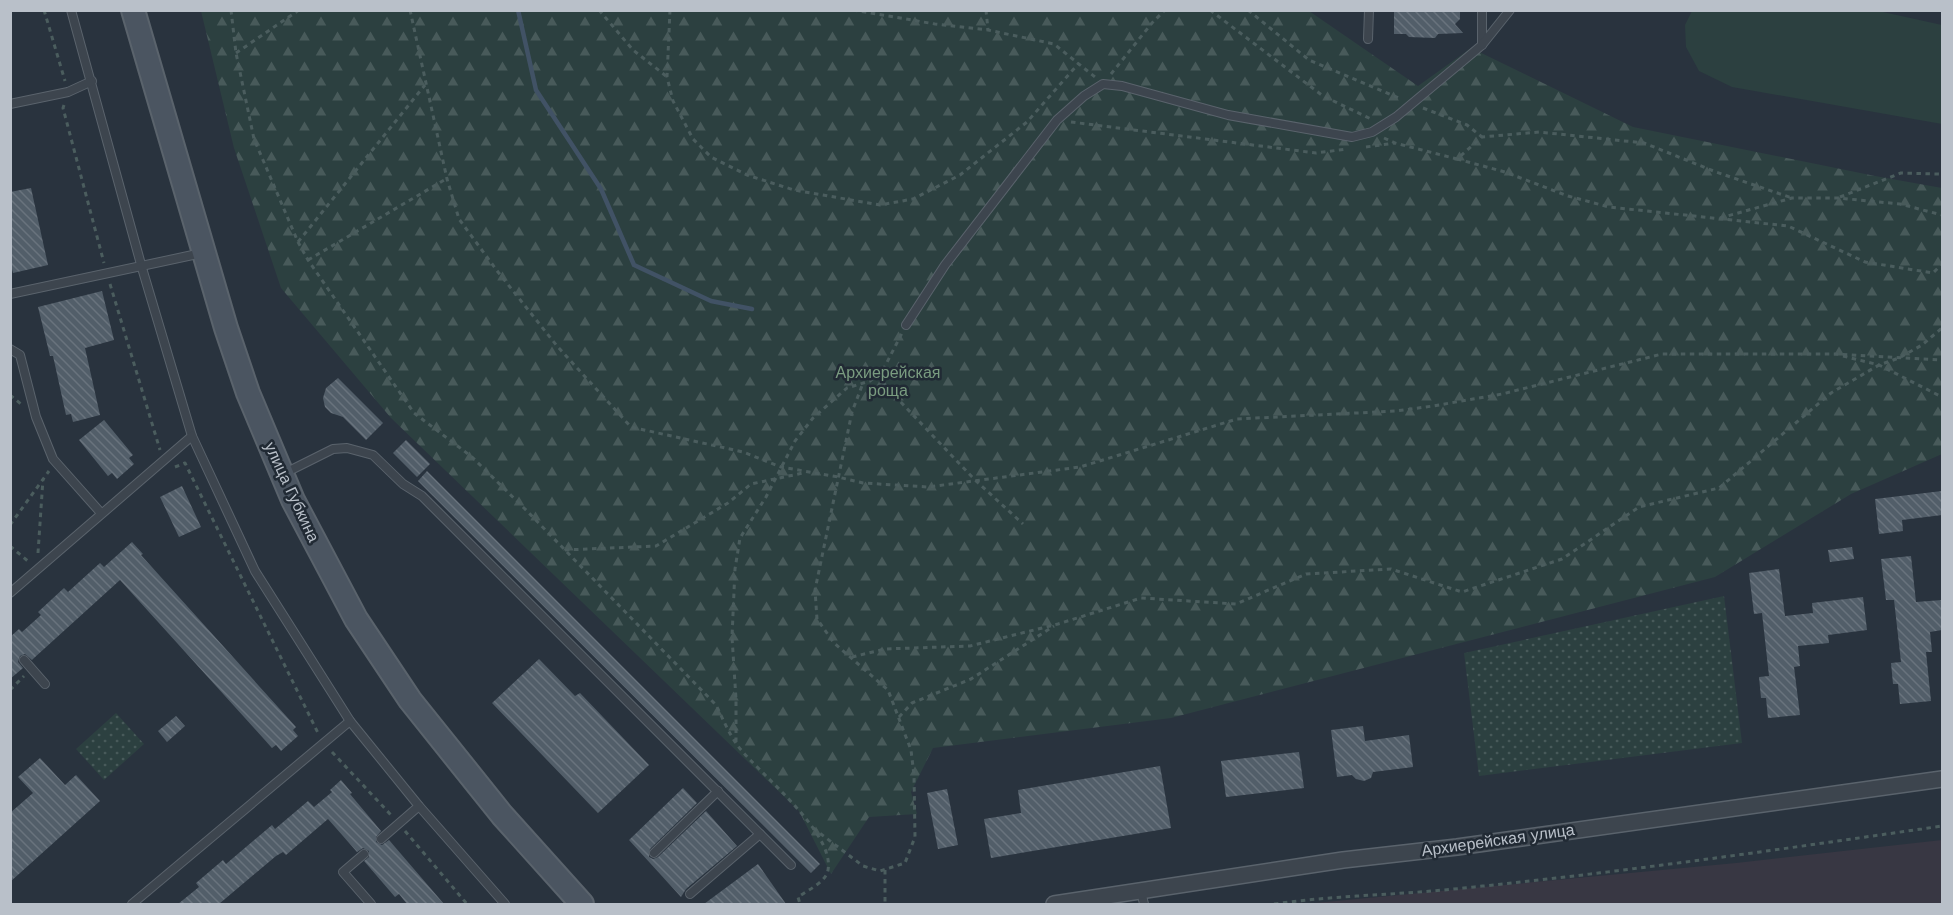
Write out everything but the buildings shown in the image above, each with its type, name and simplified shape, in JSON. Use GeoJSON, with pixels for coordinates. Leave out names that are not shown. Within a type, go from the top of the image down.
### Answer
{"type":"FeatureCollection","features":[{"type":"Feature","properties":{"kind":"main road","name":"улица Губкина"},"geometry":{"type":"LineString","coordinates":[[133,10],[204,253],[248,393],[281,475],[356,619],[410,700],[502,815],[582,904]]}},
{"type":"Feature","properties":{"kind":"street","name":"Архиерейская улица"},"geometry":{"type":"LineString","coordinates":[[1054,904],[1142,898],[1343,860],[1469,845],[1942,779]]}},
{"type":"Feature","properties":{"kind":"lane"},"geometry":{"type":"LineString","coordinates":[[71,10],[142,267],[192,436],[255,571],[350,721],[418,806],[505,904]]}},
{"type":"Feature","properties":{"kind":"lane"},"geometry":{"type":"LineString","coordinates":[[1368,39],[1369,10]]}},
{"type":"Feature","properties":{"kind":"lane"},"geometry":{"type":"LineString","coordinates":[[1482,10],[1482,45]]}},
{"type":"Feature","properties":{"kind":"lane"},"geometry":{"type":"LineString","coordinates":[[906,325],[945,265],[1057,120],[1084,96],[1103,84],[1122,86],[1228,115],[1352,137],[1372,132],[1412,104],[1482,45],[1510,10]]}},
{"type":"Feature","properties":{"kind":"lane"},"geometry":{"type":"LineString","coordinates":[[10,104],[68,92],[92,81]]}},
{"type":"Feature","properties":{"kind":"lane"},"geometry":{"type":"LineString","coordinates":[[10,294],[204,253]]}},
{"type":"Feature","properties":{"kind":"lane"},"geometry":{"type":"LineString","coordinates":[[10,349],[20,355],[36,417],[55,462],[101,513]]}},
{"type":"Feature","properties":{"kind":"lane"},"geometry":{"type":"LineString","coordinates":[[10,593],[192,436]]}},
{"type":"Feature","properties":{"kind":"lane"},"geometry":{"type":"LineString","coordinates":[[281,475],[333,449],[347,448],[373,455],[403,484],[422,496],[791,865]]}},
{"type":"Feature","properties":{"kind":"lane"},"geometry":{"type":"LineString","coordinates":[[24,660],[45,684]]}},
{"type":"Feature","properties":{"kind":"lane"},"geometry":{"type":"LineString","coordinates":[[132,904],[350,721]]}},
{"type":"Feature","properties":{"kind":"lane"},"geometry":{"type":"LineString","coordinates":[[654,853],[718,792]]}},
{"type":"Feature","properties":{"kind":"lane"},"geometry":{"type":"LineString","coordinates":[[381,839],[418,806]]}},
{"type":"Feature","properties":{"kind":"lane"},"geometry":{"type":"LineString","coordinates":[[690,894],[760,834]]}},
{"type":"Feature","properties":{"kind":"lane"},"geometry":{"type":"LineString","coordinates":[[364,854],[343,872],[371,904]]}},
{"type":"Feature","properties":{"kind":"path"},"geometry":{"type":"LineString","coordinates":[[45,10],[68,92],[63,108],[107,273],[163,459],[174,468],[184,463],[323,743],[399,824],[467,904]]}},
{"type":"Feature","properties":{"kind":"path"},"geometry":{"type":"LineString","coordinates":[[231,10],[236,53],[254,139],[308,260],[414,413],[472,457],[716,705],[736,744],[786,796],[810,826],[828,855],[828,872],[821,882],[798,897],[800,904]]}},
{"type":"Feature","properties":{"kind":"path"},"geometry":{"type":"LineString","coordinates":[[236,53],[300,10]]}},
{"type":"Feature","properties":{"kind":"path"},"geometry":{"type":"LineString","coordinates":[[410,10],[447,179],[459,219],[557,346],[631,427],[743,452],[781,467],[863,483],[928,487],[1080,467],[1237,419],[1396,411],[1433,406],[1502,394],[1662,354],[1836,354],[1942,360]]}},
{"type":"Feature","properties":{"kind":"path"},"geometry":{"type":"LineString","coordinates":[[599,10],[633,50],[667,77]]}},
{"type":"Feature","properties":{"kind":"path"},"geometry":{"type":"LineString","coordinates":[[670,10],[667,77],[673,101],[693,139],[711,157],[747,175],[794,190],[880,205],[913,199],[960,175],[1027,122],[1079,63]]}},
{"type":"Feature","properties":{"kind":"path"},"geometry":{"type":"LineString","coordinates":[[853,10],[935,24],[988,30],[1054,44],[1103,84],[1165,10]]}},
{"type":"Feature","properties":{"kind":"path"},"geometry":{"type":"LineString","coordinates":[[883,10],[886,16]]}},
{"type":"Feature","properties":{"kind":"path"},"geometry":{"type":"LineString","coordinates":[[986,10],[988,30]]}},
{"type":"Feature","properties":{"kind":"path"},"geometry":{"type":"LineString","coordinates":[[1210,10],[1323,96],[1383,125]]}},
{"type":"Feature","properties":{"kind":"path"},"geometry":{"type":"LineString","coordinates":[[1248,10],[1309,60],[1467,126],[1482,137]]}},
{"type":"Feature","properties":{"kind":"path"},"geometry":{"type":"LineString","coordinates":[[298,242],[426,84]]}},
{"type":"Feature","properties":{"kind":"path"},"geometry":{"type":"LineString","coordinates":[[1057,120],[1316,153],[1350,149]]}},
{"type":"Feature","properties":{"kind":"path"},"geometry":{"type":"LineString","coordinates":[[1372,132],[1395,143],[1505,172],[1568,196],[1609,207],[1788,226],[1864,262],[1933,273],[1942,264]]}},
{"type":"Feature","properties":{"kind":"path"},"geometry":{"type":"LineString","coordinates":[[1457,159],[1482,137],[1539,132],[1644,143],[1716,172],[1792,198]]}},
{"type":"Feature","properties":{"kind":"path"},"geometry":{"type":"LineString","coordinates":[[1361,147],[1395,143]]}},
{"type":"Feature","properties":{"kind":"path"},"geometry":{"type":"LineString","coordinates":[[1838,198],[1901,173],[1939,174],[1942,177]]}},
{"type":"Feature","properties":{"kind":"path"},"geometry":{"type":"LineString","coordinates":[[308,260],[447,179]]}},
{"type":"Feature","properties":{"kind":"path"},"geometry":{"type":"LineString","coordinates":[[1718,219],[1792,198],[1838,198],[1900,204],[1942,215]]}},
{"type":"Feature","properties":{"kind":"path"},"geometry":{"type":"LineString","coordinates":[[736,744],[732,637],[735,569],[741,538],[776,479],[795,441],[813,418],[847,388],[863,383],[883,370],[906,325]]}},
{"type":"Feature","properties":{"kind":"path"},"geometry":{"type":"LineString","coordinates":[[852,657],[885,649],[970,645],[1058,624],[1141,598],[1236,604],[1306,574],[1391,569],[1462,592],[1562,559],[1639,507],[1719,488],[1831,393],[1879,365],[1922,345],[1942,328]]}},
{"type":"Feature","properties":{"kind":"path"},"geometry":{"type":"LineString","coordinates":[[1836,354],[1879,365],[1942,398]]}},
{"type":"Feature","properties":{"kind":"path"},"geometry":{"type":"LineString","coordinates":[[876,376],[974,480],[1023,524]]}},
{"type":"Feature","properties":{"kind":"path"},"geometry":{"type":"LineString","coordinates":[[810,826],[863,866],[880,871],[904,863],[915,837],[912,759],[888,690],[834,643],[818,619],[815,590],[852,412],[863,383]]}},
{"type":"Feature","properties":{"kind":"path"},"geometry":{"type":"LineString","coordinates":[[10,525],[55,462]]}},
{"type":"Feature","properties":{"kind":"path"},"geometry":{"type":"LineString","coordinates":[[565,550],[656,546],[728,504],[751,484],[806,472]]}},
{"type":"Feature","properties":{"kind":"path"},"geometry":{"type":"LineString","coordinates":[[37,570],[43,480]]}},
{"type":"Feature","properties":{"kind":"path"},"geometry":{"type":"LineString","coordinates":[[10,546],[37,570]]}},
{"type":"Feature","properties":{"kind":"path"},"geometry":{"type":"LineString","coordinates":[[899,717],[912,703],[972,679],[1058,624]]}},
{"type":"Feature","properties":{"kind":"path"},"geometry":{"type":"LineString","coordinates":[[10,690],[31,669]]}},
{"type":"Feature","properties":{"kind":"path"},"geometry":{"type":"LineString","coordinates":[[1274,904],[1318,898],[1474,887],[1728,857],[1942,826]]}},
{"type":"Feature","properties":{"kind":"path"},"geometry":{"type":"LineString","coordinates":[[885,870],[885,904]]}},
{"type":"Feature","properties":{"kind":"shaded area"},"geometry":{"type":"Polygon","coordinates":[[[1942,840],[1942,904],[1304,904],[1736,863],[1942,840]]]}},
{"type":"Feature","properties":{"kind":"green space"},"geometry":{"type":"Polygon","coordinates":[[[1874,10],[1942,25],[1942,124],[1732,87],[1699,71],[1686,47],[1685,25],[1692,11],[1874,10]]]}},
{"type":"Feature","properties":{"kind":"green space","name":"Архиерейская роща"},"geometry":{"type":"Polygon","coordinates":[[[201,11],[1309,11],[1418,86],[1471,48],[1633,127],[1942,188],[1942,454],[1851,494],[1715,577],[1171,718],[933,748],[911,792],[917,814],[869,817],[831,874],[799,811],[391,418],[281,288],[234,148],[201,11]]]}},
{"type":"Feature","properties":{"kind":"green space"},"geometry":{"type":"Polygon","coordinates":[[[1724,596],[1742,743],[1479,776],[1464,653],[1724,596]]]}},
{"type":"Feature","properties":{"kind":"green space"},"geometry":{"type":"Polygon","coordinates":[[[116,713],[144,744],[104,780],[76,749],[116,713]]]}},
{"type":"Feature","properties":{"kind":"waterway"},"geometry":{"type":"LineString","coordinates":[[518,10],[536,90],[601,189],[634,265],[711,301],[752,309]]}}]}
